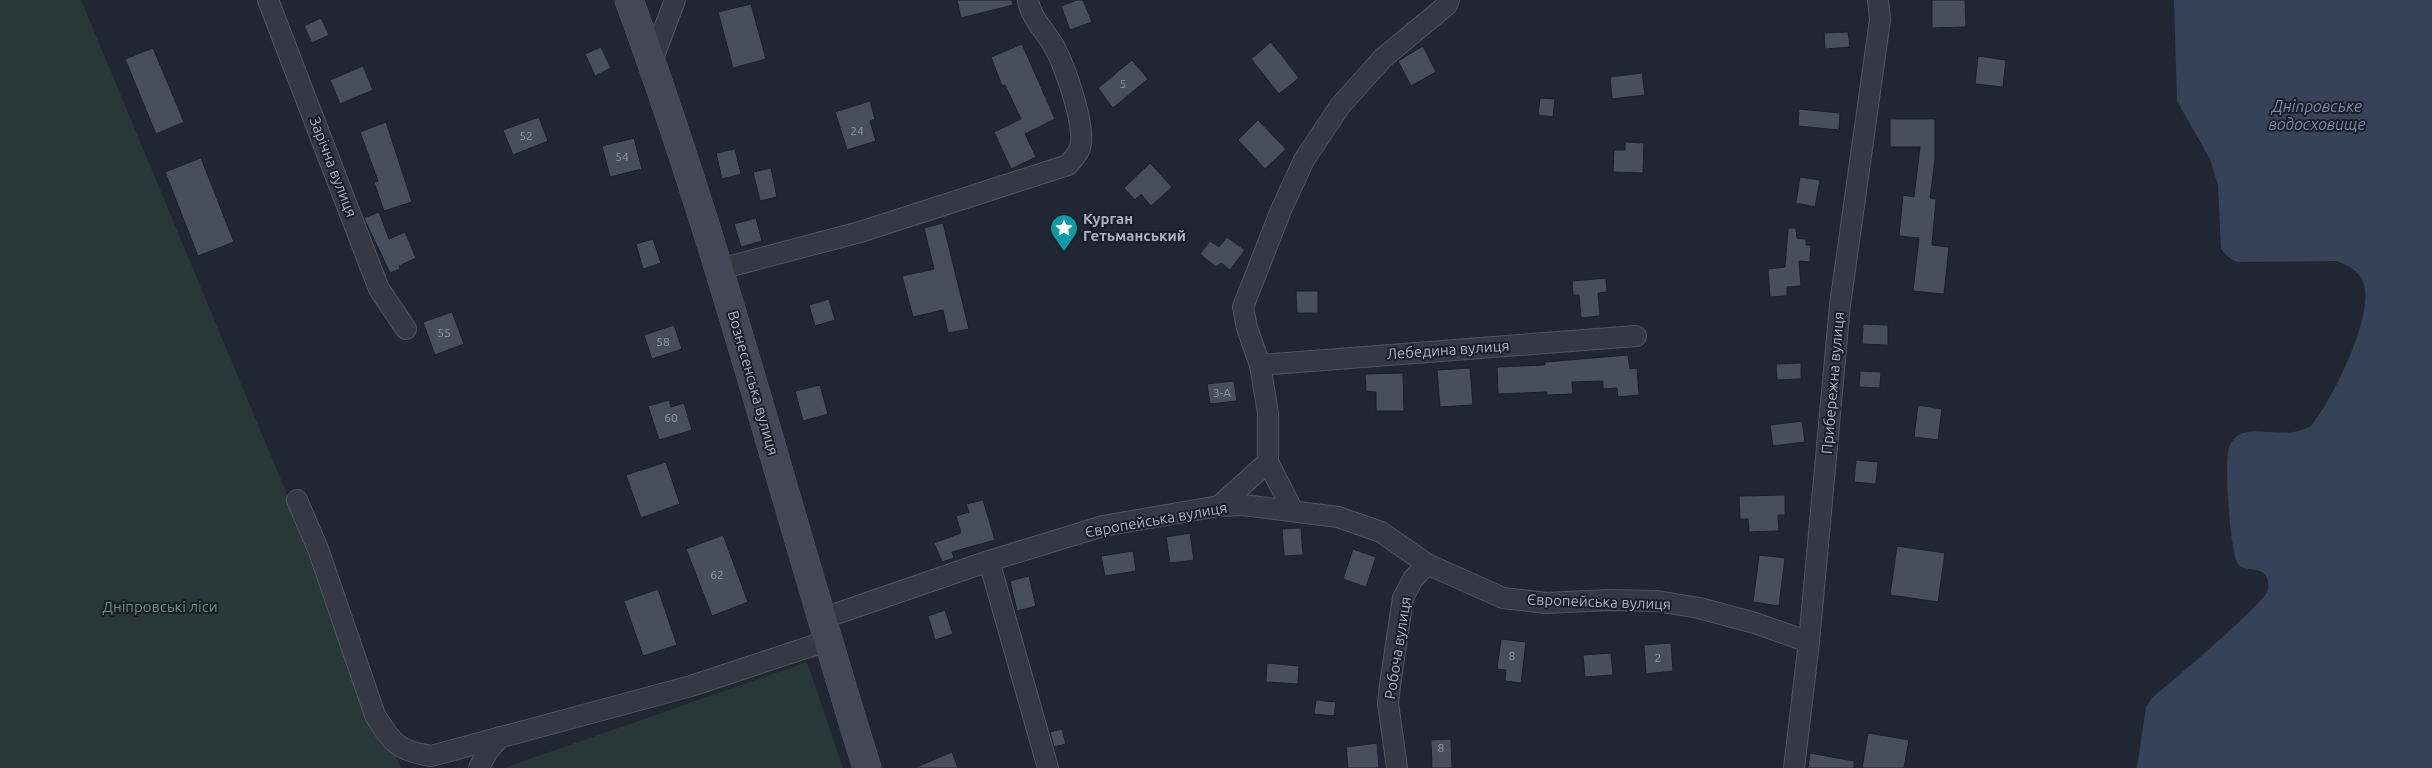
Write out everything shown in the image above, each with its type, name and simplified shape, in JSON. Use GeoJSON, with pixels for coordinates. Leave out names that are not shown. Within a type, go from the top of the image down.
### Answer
{"type":"FeatureCollection","features":[{"type":"Feature","properties":{"kind":"main road","name":"Вознесенська вулиця"},"geometry":{"type":"LineString","coordinates":[[629,0],[652,61],[720,269],[824,630],[868,768]]}},
{"type":"Feature","properties":{"kind":"street","name":"Зарічна вулиця"},"geometry":{"type":"LineString","coordinates":[[268,0],[379,289],[406,329]]}},
{"type":"Feature","properties":{"kind":"street"},"geometry":{"type":"LineString","coordinates":[[652,61],[675,0]]}},
{"type":"Feature","properties":{"kind":"street"},"geometry":{"type":"LineString","coordinates":[[720,269],[860,232],[1068,165],[1077,155],[1081,143],[1077,109],[1056,50],[1029,10],[1028,0]]}},
{"type":"Feature","properties":{"kind":"street"},"geometry":{"type":"LineString","coordinates":[[1293,511],[1268,462],[1268,413],[1260,365],[1247,328],[1243,307],[1281,210],[1304,160],[1340,106],[1383,58],[1447,5],[1449,0]]}},
{"type":"Feature","properties":{"kind":"street","name":"Прибережна вулиця"},"geometry":{"type":"LineString","coordinates":[[1794,768],[1809,642],[1840,305],[1880,20],[1878,0]]}},
{"type":"Feature","properties":{"kind":"street","name":"Лебедина вулиця"},"geometry":{"type":"LineString","coordinates":[[1260,365],[1636,336]]}},
{"type":"Feature","properties":{"kind":"street"},"geometry":{"type":"LineString","coordinates":[[1219,506],[1268,462]]}},
{"type":"Feature","properties":{"kind":"street","name":"Європейська вулиця"},"geometry":{"type":"LineString","coordinates":[[298,500],[318,550],[375,715],[389,739],[409,753],[431,756],[691,686],[989,562],[1103,526],[1219,506],[1243,505],[1338,517],[1381,532],[1427,564],[1503,598],[1546,603],[1608,600],[1657,602],[1699,608],[1727,615],[1809,642]]}},
{"type":"Feature","properties":{"kind":"street"},"geometry":{"type":"LineString","coordinates":[[989,562],[1048,768]]}},
{"type":"Feature","properties":{"kind":"street","name":"Робоча вулиця"},"geometry":{"type":"LineString","coordinates":[[1397,768],[1388,703],[1390,685],[1403,598],[1413,578],[1427,564]]}},
{"type":"Feature","properties":{"kind":"street"},"geometry":{"type":"LineString","coordinates":[[479,768],[487,752],[500,737]]}},
{"type":"Feature","properties":{"kind":"green space","name":"Дніпровські ліси"},"geometry":{"type":"Polygon","coordinates":[[[0,0],[81,0],[401,768],[0,768],[0,0]]]}},
{"type":"Feature","properties":{"kind":"green space"},"geometry":{"type":"Polygon","coordinates":[[[807,662],[843,768],[504,768],[807,662]]]}},
{"type":"Feature","properties":{"kind":"water","name":"Дніпровське водосховище"},"geometry":{"type":"Polygon","coordinates":[[[2174,0],[2432,0],[2432,768],[2137,768],[2146,707],[2152,698],[2235,626],[2263,598],[2268,590],[2268,581],[2262,572],[2242,567],[2238,564],[2235,557],[2228,491],[2227,460],[2230,445],[2237,436],[2252,431],[2282,433],[2302,430],[2311,426],[2330,397],[2350,356],[2358,335],[2365,296],[2363,281],[2358,274],[2348,266],[2336,261],[2237,262],[2228,257],[2221,249],[2218,185],[2210,159],[2177,101],[2174,0]]]}},
{"type":"Feature","properties":{"kind":"building"},"geometry":{"type":"Polygon","coordinates":[[[957,0],[1012,0],[1013,5],[961,18],[957,0]]]}},
{"type":"Feature","properties":{"kind":"building"},"geometry":{"type":"Polygon","coordinates":[[[1077,0],[1083,0],[1092,22],[1070,30],[1061,6],[1077,0]]]}},
{"type":"Feature","properties":{"kind":"building"},"geometry":{"type":"Polygon","coordinates":[[[1932,0],[1965,0],[1966,27],[1932,28],[1932,0]]]}},
{"type":"Feature","properties":{"kind":"building"},"geometry":{"type":"Polygon","coordinates":[[[751,4],[766,59],[733,68],[718,12],[751,4]]]}},
{"type":"Feature","properties":{"kind":"building"},"geometry":{"type":"Polygon","coordinates":[[[321,18],[329,35],[312,43],[304,26],[321,18]]]}},
{"type":"Feature","properties":{"kind":"building"},"geometry":{"type":"Polygon","coordinates":[[[1848,32],[1850,47],[1825,49],[1824,33],[1848,32]]]}},
{"type":"Feature","properties":{"kind":"building"},"geometry":{"type":"Polygon","coordinates":[[[1271,42],[1299,78],[1279,94],[1251,59],[1271,42]]]}},
{"type":"Feature","properties":{"kind":"building"},"geometry":{"type":"Polygon","coordinates":[[[1022,44],[1055,119],[1025,134],[1036,157],[1011,169],[994,132],[1021,119],[1005,85],[1002,86],[991,57],[1022,44]]]}},
{"type":"Feature","properties":{"kind":"building"},"geometry":{"type":"Polygon","coordinates":[[[1423,46],[1436,72],[1411,86],[1398,61],[1423,46]]]}},
{"type":"Feature","properties":{"kind":"building"},"geometry":{"type":"Polygon","coordinates":[[[601,47],[611,68],[595,76],[585,54],[601,47]]]}},
{"type":"Feature","properties":{"kind":"building"},"geometry":{"type":"Polygon","coordinates":[[[153,48],[184,122],[156,134],[125,59],[153,48]]]}},
{"type":"Feature","properties":{"kind":"building"},"geometry":{"type":"Polygon","coordinates":[[[1978,56],[2006,60],[2003,87],[1975,84],[1978,56]]]}},
{"type":"Feature","properties":{"kind":"building"},"geometry":{"type":"Polygon","coordinates":[[[1132,60],[1148,79],[1113,108],[1098,88],[1132,60]]]}},
{"type":"Feature","properties":{"kind":"building"},"geometry":{"type":"Polygon","coordinates":[[[363,66],[373,90],[340,104],[330,80],[363,66]]]}},
{"type":"Feature","properties":{"kind":"building"},"geometry":{"type":"Polygon","coordinates":[[[1642,73],[1645,95],[1612,99],[1610,77],[1642,73]]]}},
{"type":"Feature","properties":{"kind":"building"},"geometry":{"type":"Polygon","coordinates":[[[1540,98],[1555,99],[1553,117],[1538,115],[1540,98]]]}},
{"type":"Feature","properties":{"kind":"building"},"geometry":{"type":"Polygon","coordinates":[[[870,101],[875,119],[870,121],[876,141],[847,150],[835,112],[870,101]]]}},
{"type":"Feature","properties":{"kind":"building"},"geometry":{"type":"Polygon","coordinates":[[[1799,109],[1840,113],[1839,130],[1798,126],[1799,109]]]}},
{"type":"Feature","properties":{"kind":"building"},"geometry":{"type":"Polygon","coordinates":[[[539,117],[548,141],[513,155],[503,130],[539,117]]]}},
{"type":"Feature","properties":{"kind":"building"},"geometry":{"type":"Polygon","coordinates":[[[1890,119],[1935,119],[1935,160],[1930,198],[1936,199],[1932,245],[1949,247],[1944,294],[1913,291],[1919,238],[1899,236],[1903,195],[1914,197],[1920,147],[1890,147],[1890,119]]]}},
{"type":"Feature","properties":{"kind":"building"},"geometry":{"type":"Polygon","coordinates":[[[1258,120],[1286,149],[1265,169],[1238,140],[1258,120]]]}},
{"type":"Feature","properties":{"kind":"building"},"geometry":{"type":"Polygon","coordinates":[[[386,122],[412,202],[384,211],[374,182],[378,181],[360,132],[386,122]]]}},
{"type":"Feature","properties":{"kind":"building"},"geometry":{"type":"Polygon","coordinates":[[[634,138],[642,169],[610,177],[602,146],[634,138]]]}},
{"type":"Feature","properties":{"kind":"building"},"geometry":{"type":"Polygon","coordinates":[[[1625,142],[1644,143],[1643,173],[1613,172],[1614,150],[1625,150],[1625,142]]]}},
{"type":"Feature","properties":{"kind":"building"},"geometry":{"type":"Polygon","coordinates":[[[735,149],[741,174],[722,179],[716,153],[735,149]]]}},
{"type":"Feature","properties":{"kind":"building"},"geometry":{"type":"Polygon","coordinates":[[[201,158],[234,242],[198,256],[165,172],[201,158]]]}},
{"type":"Feature","properties":{"kind":"building"},"geometry":{"type":"Polygon","coordinates":[[[1150,163],[1172,187],[1151,206],[1141,194],[1135,200],[1124,188],[1150,163]]]}},
{"type":"Feature","properties":{"kind":"building"},"geometry":{"type":"Polygon","coordinates":[[[771,168],[777,197],[760,201],[753,172],[771,168]]]}},
{"type":"Feature","properties":{"kind":"building"},"geometry":{"type":"Polygon","coordinates":[[[1800,177],[1820,180],[1815,207],[1796,203],[1800,177]]]}},
{"type":"Feature","properties":{"kind":"building"},"geometry":{"type":"Polygon","coordinates":[[[379,212],[389,239],[405,232],[416,258],[399,266],[400,269],[390,273],[364,218],[379,212]]]}},
{"type":"Feature","properties":{"kind":"building"},"geometry":{"type":"Polygon","coordinates":[[[756,218],[762,241],[741,247],[734,224],[756,218]]]}},
{"type":"Feature","properties":{"kind":"building"},"geometry":{"type":"Polygon","coordinates":[[[943,223],[969,329],[948,333],[943,310],[913,317],[902,276],[934,269],[924,228],[943,223]]]}},
{"type":"Feature","properties":{"kind":"building"},"geometry":{"type":"Polygon","coordinates":[[[1788,228],[1796,228],[1797,238],[1806,239],[1806,245],[1811,245],[1810,262],[1799,261],[1801,286],[1787,287],[1787,296],[1770,297],[1768,269],[1785,267],[1788,228]]]}},
{"type":"Feature","properties":{"kind":"building"},"geometry":{"type":"Polygon","coordinates":[[[1227,237],[1245,250],[1230,270],[1221,263],[1216,267],[1200,254],[1210,241],[1219,247],[1227,237]]]}},
{"type":"Feature","properties":{"kind":"building"},"geometry":{"type":"Polygon","coordinates":[[[653,239],[661,263],[643,269],[636,244],[653,239]]]}},
{"type":"Feature","properties":{"kind":"building"},"geometry":{"type":"Polygon","coordinates":[[[1606,278],[1607,292],[1598,293],[1600,316],[1581,318],[1579,295],[1573,295],[1572,281],[1606,278]]]}},
{"type":"Feature","properties":{"kind":"building"},"geometry":{"type":"Polygon","coordinates":[[[1296,291],[1318,291],[1318,313],[1297,313],[1296,291]]]}},
{"type":"Feature","properties":{"kind":"building"},"geometry":{"type":"Polygon","coordinates":[[[829,299],[835,320],[815,326],[809,305],[829,299]]]}},
{"type":"Feature","properties":{"kind":"building"},"geometry":{"type":"Polygon","coordinates":[[[452,312],[464,344],[435,355],[423,322],[452,312]]]}},
{"type":"Feature","properties":{"kind":"building"},"geometry":{"type":"Polygon","coordinates":[[[1863,324],[1888,325],[1888,345],[1862,344],[1863,324]]]}},
{"type":"Feature","properties":{"kind":"building"},"geometry":{"type":"Polygon","coordinates":[[[674,325],[682,349],[652,359],[644,335],[674,325]]]}},
{"type":"Feature","properties":{"kind":"building"},"geometry":{"type":"Polygon","coordinates":[[[1628,355],[1630,369],[1637,368],[1639,395],[1618,397],[1617,388],[1603,389],[1603,381],[1572,382],[1573,394],[1547,395],[1547,392],[1498,394],[1497,367],[1545,365],[1545,362],[1628,355]]]}},
{"type":"Feature","properties":{"kind":"building"},"geometry":{"type":"Polygon","coordinates":[[[1801,363],[1801,379],[1777,380],[1776,364],[1801,363]]]}},
{"type":"Feature","properties":{"kind":"building"},"geometry":{"type":"Polygon","coordinates":[[[1470,368],[1473,405],[1440,407],[1437,370],[1470,368]]]}},
{"type":"Feature","properties":{"kind":"building"},"geometry":{"type":"Polygon","coordinates":[[[1860,371],[1881,372],[1880,388],[1859,387],[1860,371]]]}},
{"type":"Feature","properties":{"kind":"building"},"geometry":{"type":"Polygon","coordinates":[[[1403,373],[1404,411],[1376,411],[1376,392],[1366,391],[1365,374],[1403,373]]]}},
{"type":"Feature","properties":{"kind":"building"},"geometry":{"type":"Polygon","coordinates":[[[1234,381],[1237,401],[1210,404],[1207,384],[1234,381]]]}},
{"type":"Feature","properties":{"kind":"building"},"geometry":{"type":"Polygon","coordinates":[[[820,385],[828,414],[803,421],[795,391],[820,385]]]}},
{"type":"Feature","properties":{"kind":"building"},"geometry":{"type":"Polygon","coordinates":[[[669,400],[671,407],[684,403],[692,430],[659,440],[648,406],[669,400]]]}},
{"type":"Feature","properties":{"kind":"building"},"geometry":{"type":"Polygon","coordinates":[[[1918,405],[1942,409],[1938,440],[1914,437],[1918,405]]]}},
{"type":"Feature","properties":{"kind":"building"},"geometry":{"type":"Polygon","coordinates":[[[1802,421],[1805,442],[1773,446],[1770,425],[1802,421]]]}},
{"type":"Feature","properties":{"kind":"building"},"geometry":{"type":"Polygon","coordinates":[[[1856,460],[1878,462],[1876,484],[1854,482],[1856,460]]]}},
{"type":"Feature","properties":{"kind":"building"},"geometry":{"type":"Polygon","coordinates":[[[666,462],[680,504],[641,518],[626,475],[666,462]]]}},
{"type":"Feature","properties":{"kind":"building"},"geometry":{"type":"Polygon","coordinates":[[[1785,495],[1785,515],[1778,515],[1779,531],[1749,532],[1748,519],[1740,519],[1739,496],[1785,495]]]}},
{"type":"Feature","properties":{"kind":"building"},"geometry":{"type":"Polygon","coordinates":[[[983,500],[995,540],[952,552],[954,558],[942,562],[934,543],[961,533],[956,516],[969,512],[966,504],[983,500]]]}},
{"type":"Feature","properties":{"kind":"building"},"geometry":{"type":"Polygon","coordinates":[[[1301,528],[1303,555],[1284,556],[1282,529],[1301,528]]]}},
{"type":"Feature","properties":{"kind":"building"},"geometry":{"type":"Polygon","coordinates":[[[1190,533],[1194,560],[1170,563],[1166,537],[1190,533]]]}},
{"type":"Feature","properties":{"kind":"building"},"geometry":{"type":"Polygon","coordinates":[[[723,535],[748,602],[712,616],[686,549],[723,535]]]}},
{"type":"Feature","properties":{"kind":"building"},"geometry":{"type":"Polygon","coordinates":[[[1897,546],[1945,553],[1938,602],[1890,595],[1897,546]]]}},
{"type":"Feature","properties":{"kind":"building"},"geometry":{"type":"Polygon","coordinates":[[[1353,549],[1376,557],[1366,587],[1343,579],[1353,549]]]}},
{"type":"Feature","properties":{"kind":"building"},"geometry":{"type":"Polygon","coordinates":[[[1133,551],[1136,571],[1105,576],[1101,556],[1133,551]]]}},
{"type":"Feature","properties":{"kind":"building"},"geometry":{"type":"Polygon","coordinates":[[[1759,555],[1785,558],[1779,606],[1753,602],[1759,555]]]}},
{"type":"Feature","properties":{"kind":"building"},"geometry":{"type":"Polygon","coordinates":[[[1029,576],[1036,606],[1017,611],[1010,581],[1029,576]]]}},
{"type":"Feature","properties":{"kind":"building"},"geometry":{"type":"Polygon","coordinates":[[[658,589],[677,645],[643,656],[624,601],[658,589]]]}},
{"type":"Feature","properties":{"kind":"building"},"geometry":{"type":"Polygon","coordinates":[[[945,610],[953,634],[935,640],[928,616],[945,610]]]}},
{"type":"Feature","properties":{"kind":"building"},"geometry":{"type":"Polygon","coordinates":[[[1501,639],[1526,642],[1521,683],[1505,681],[1506,670],[1497,669],[1501,639]]]}},
{"type":"Feature","properties":{"kind":"building"},"geometry":{"type":"Polygon","coordinates":[[[1671,643],[1673,671],[1646,674],[1644,645],[1671,643]]]}},
{"type":"Feature","properties":{"kind":"building"},"geometry":{"type":"Polygon","coordinates":[[[1611,653],[1613,675],[1585,677],[1583,655],[1611,653]]]}},
{"type":"Feature","properties":{"kind":"building"},"geometry":{"type":"Polygon","coordinates":[[[1267,663],[1299,666],[1298,684],[1266,682],[1267,663]]]}},
{"type":"Feature","properties":{"kind":"building"},"geometry":{"type":"Polygon","coordinates":[[[1316,700],[1336,702],[1334,716],[1314,714],[1316,700]]]}},
{"type":"Feature","properties":{"kind":"building"},"geometry":{"type":"Polygon","coordinates":[[[1062,729],[1066,744],[1054,747],[1050,732],[1062,729]]]}},
{"type":"Feature","properties":{"kind":"building"},"geometry":{"type":"Polygon","coordinates":[[[1868,733],[1909,740],[1904,768],[1862,768],[1868,733]]]}},
{"type":"Feature","properties":{"kind":"building"},"geometry":{"type":"Polygon","coordinates":[[[1451,739],[1452,768],[1432,768],[1431,740],[1451,739]]]}},
{"type":"Feature","properties":{"kind":"building"},"geometry":{"type":"Polygon","coordinates":[[[1377,743],[1379,768],[1348,768],[1346,747],[1377,743]]]}},
{"type":"Feature","properties":{"kind":"building"},"geometry":{"type":"Polygon","coordinates":[[[952,752],[958,768],[914,768],[952,752]]]}},
{"type":"Feature","properties":{"kind":"building"},"geometry":{"type":"Polygon","coordinates":[[[1810,753],[1854,761],[1854,768],[1808,768],[1810,753]]]}},
{"type":"Feature","properties":{"kind":"place","name":"Курган Гетьманський"},"geometry":{"type":"Point","coordinates":[1064,252]}}]}
